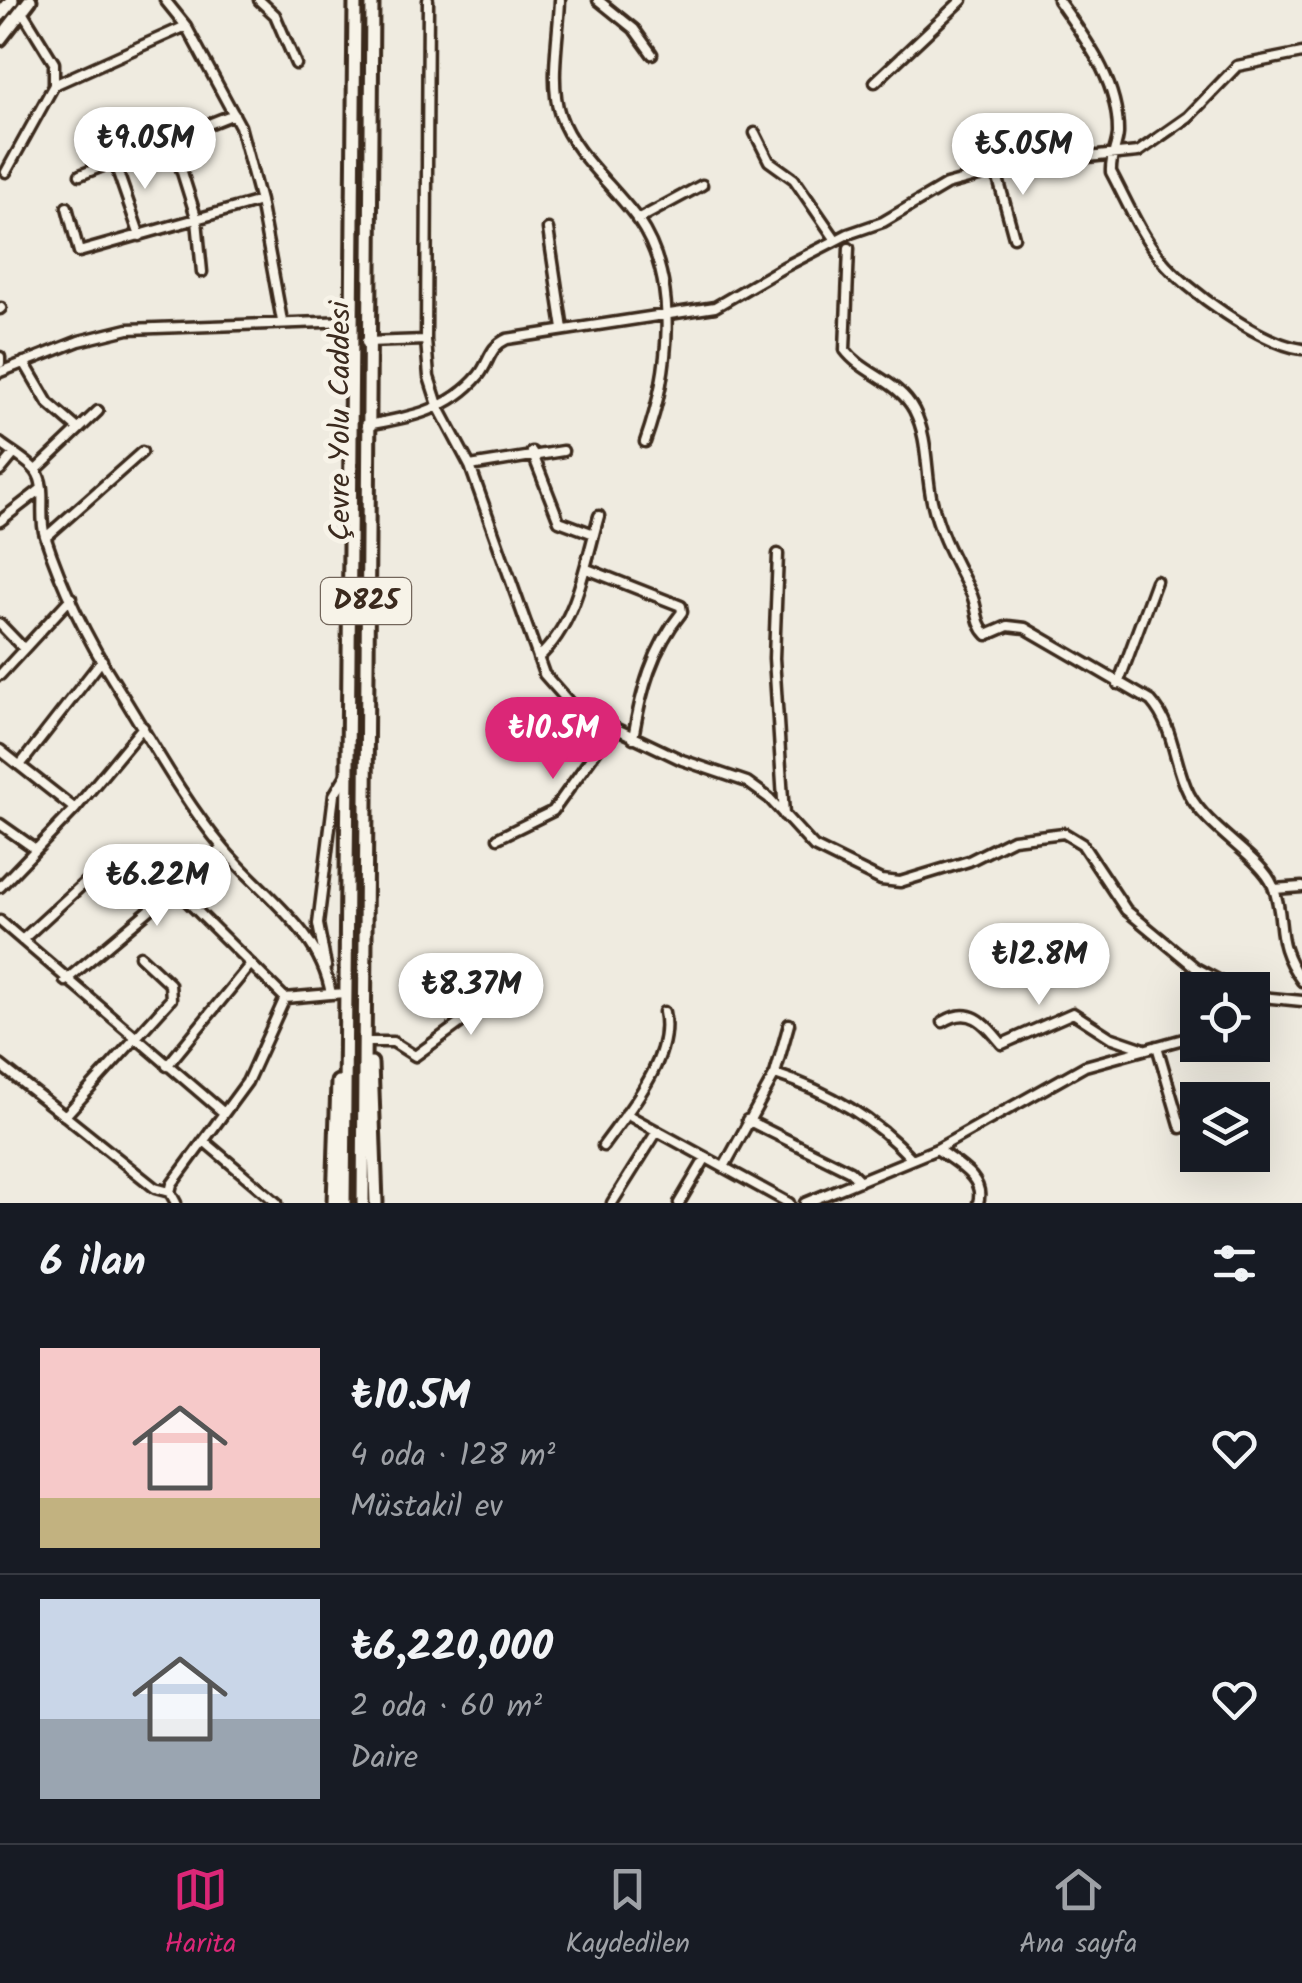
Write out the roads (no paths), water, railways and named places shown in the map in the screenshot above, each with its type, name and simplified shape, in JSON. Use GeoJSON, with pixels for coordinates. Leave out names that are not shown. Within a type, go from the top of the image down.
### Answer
{"type":"FeatureCollection","features":[{"type":"Feature","properties":{"kind":"highway"},"geometry":{"type":"LineString","coordinates":[[0,15],[12,0]]}},
{"type":"Feature","properties":{"kind":"highway","name":"Çevre Yolu Caddesi"},"geometry":{"type":"LineString","coordinates":[[344,1203],[355,0]]}},
{"type":"Feature","properties":{"kind":"highway","name":"Çevre Yolu Caddesi"},"geometry":{"type":"LineString","coordinates":[[363,1203],[366,342],[372,0]]}},
{"type":"Feature","properties":{"kind":"highway"},"geometry":{"type":"LineString","coordinates":[[0,39],[26,5]]}},
{"type":"Feature","properties":{"kind":"highway"},"geometry":{"type":"LineString","coordinates":[[334,1203],[336,1110],[346,993]]}},
{"type":"Feature","properties":{"kind":"highway"},"geometry":{"type":"LineString","coordinates":[[366,1028],[374,1089],[376,1203]]}},
{"type":"Feature","properties":{"kind":"street"},"geometry":{"type":"LineString","coordinates":[[166,0],[186,26],[234,114],[260,201],[282,321]]}},
{"type":"Feature","properties":{"kind":"street"},"geometry":{"type":"LineString","coordinates":[[259,0],[275,15],[296,64]]}},
{"type":"Feature","properties":{"kind":"street"},"geometry":{"type":"LineString","coordinates":[[428,0],[426,340],[430,377],[439,408],[470,466],[538,658],[556,692],[612,729],[682,760],[747,782],[814,847],[862,874],[900,882],[970,861],[1014,840],[1064,833],[1082,844],[1126,910],[1203,972]]}},
{"type":"Feature","properties":{"kind":"street"},"geometry":{"type":"LineString","coordinates":[[560,0],[559,114],[638,220],[656,252],[664,313],[660,400],[645,442]]}},
{"type":"Feature","properties":{"kind":"street"},"geometry":{"type":"LineString","coordinates":[[598,0],[613,4],[652,54]]}},
{"type":"Feature","properties":{"kind":"street"},"geometry":{"type":"LineString","coordinates":[[875,82],[962,0]]}},
{"type":"Feature","properties":{"kind":"street"},"geometry":{"type":"LineString","coordinates":[[1058,0],[1088,44],[1113,93],[1118,136],[1110,172],[1159,257],[1199,294],[1251,328],[1302,348]]}},
{"type":"Feature","properties":{"kind":"street"},"geometry":{"type":"LineString","coordinates":[[6,172],[54,85],[54,63],[26,5]]}},
{"type":"Feature","properties":{"kind":"street"},"geometry":{"type":"LineString","coordinates":[[54,85],[186,26]]}},
{"type":"Feature","properties":{"kind":"street"},"geometry":{"type":"LineString","coordinates":[[366,425],[439,408],[481,373],[500,342],[715,307],[836,240],[883,222],[946,186],[1026,162],[1138,152],[1188,117],[1238,66],[1302,52]]}},
{"type":"Feature","properties":{"kind":"street"},"geometry":{"type":"LineString","coordinates":[[80,176],[171,136],[234,114]]}},
{"type":"Feature","properties":{"kind":"street"},"geometry":{"type":"LineString","coordinates":[[755,134],[769,161],[794,179],[836,240]]}},
{"type":"Feature","properties":{"kind":"street"},"geometry":{"type":"LineString","coordinates":[[171,136],[197,220],[202,272]]}},
{"type":"Feature","properties":{"kind":"street"},"geometry":{"type":"LineString","coordinates":[[114,161],[140,236]]}},
{"type":"Feature","properties":{"kind":"street"},"geometry":{"type":"LineString","coordinates":[[996,171],[1014,237]]}},
{"type":"Feature","properties":{"kind":"street"},"geometry":{"type":"LineString","coordinates":[[638,220],[702,185]]}},
{"type":"Feature","properties":{"kind":"street"},"geometry":{"type":"LineString","coordinates":[[66,207],[79,252],[260,201]]}},
{"type":"Feature","properties":{"kind":"street"},"geometry":{"type":"LineString","coordinates":[[548,229],[562,329]]}},
{"type":"Feature","properties":{"kind":"street"},"geometry":{"type":"LineString","coordinates":[[849,248],[844,350],[904,396],[915,413],[924,437],[938,526],[949,558],[973,596],[980,628],[992,635],[1008,626],[1026,628],[1151,701],[1164,716],[1189,795],[1212,826],[1258,866],[1274,890],[1281,941],[1302,981]]}},
{"type":"Feature","properties":{"kind":"street"},"geometry":{"type":"LineString","coordinates":[[0,372],[128,329],[351,321]]}},
{"type":"Feature","properties":{"kind":"street"},"geometry":{"type":"LineString","coordinates":[[366,342],[426,340]]}},
{"type":"Feature","properties":{"kind":"street"},"geometry":{"type":"LineString","coordinates":[[24,362],[48,402],[78,429]]}},
{"type":"Feature","properties":{"kind":"street"},"geometry":{"type":"LineString","coordinates":[[36,470],[98,411]]}},
{"type":"Feature","properties":{"kind":"street"},"geometry":{"type":"LineString","coordinates":[[0,442],[36,470],[46,537],[102,660],[142,728],[223,848],[310,940],[328,976]]}},
{"type":"Feature","properties":{"kind":"street"},"geometry":{"type":"LineString","coordinates":[[470,466],[532,452],[563,450]]}},
{"type":"Feature","properties":{"kind":"street"},"geometry":{"type":"LineString","coordinates":[[46,537],[142,452]]}},
{"type":"Feature","properties":{"kind":"street"},"geometry":{"type":"LineString","coordinates":[[532,452],[559,521],[594,534]]}},
{"type":"Feature","properties":{"kind":"street"},"geometry":{"type":"LineString","coordinates":[[0,471],[14,454]]}},
{"type":"Feature","properties":{"kind":"street"},"geometry":{"type":"LineString","coordinates":[[0,521],[40,490]]}},
{"type":"Feature","properties":{"kind":"street"},"geometry":{"type":"LineString","coordinates":[[538,658],[564,623],[586,569],[599,516]]}},
{"type":"Feature","properties":{"kind":"street"},"geometry":{"type":"LineString","coordinates":[[778,554],[774,658],[784,815]]}},
{"type":"Feature","properties":{"kind":"street"},"geometry":{"type":"LineString","coordinates":[[586,569],[681,606],[682,612],[659,640],[650,664],[633,738]]}},
{"type":"Feature","properties":{"kind":"street"},"geometry":{"type":"LineString","coordinates":[[1118,684],[1156,581]]}},
{"type":"Feature","properties":{"kind":"street"},"geometry":{"type":"LineString","coordinates":[[0,675],[72,598]]}},
{"type":"Feature","properties":{"kind":"street"},"geometry":{"type":"LineString","coordinates":[[0,624],[24,649]]}},
{"type":"Feature","properties":{"kind":"street"},"geometry":{"type":"LineString","coordinates":[[21,764],[102,660]]}},
{"type":"Feature","properties":{"kind":"street"},"geometry":{"type":"LineString","coordinates":[[0,887],[76,808],[142,728]]}},
{"type":"Feature","properties":{"kind":"street"},"geometry":{"type":"LineString","coordinates":[[498,838],[553,811],[612,729]]}},
{"type":"Feature","properties":{"kind":"street"},"geometry":{"type":"LineString","coordinates":[[0,750],[76,808]]}},
{"type":"Feature","properties":{"kind":"street"},"geometry":{"type":"LineString","coordinates":[[330,994],[318,924],[334,795],[349,771]]}},
{"type":"Feature","properties":{"kind":"street"},"geometry":{"type":"LineString","coordinates":[[0,824],[34,848]]}},
{"type":"Feature","properties":{"kind":"street"},"geometry":{"type":"LineString","coordinates":[[66,981],[223,848]]}},
{"type":"Feature","properties":{"kind":"street"},"geometry":{"type":"LineString","coordinates":[[22,940],[94,874]]}},
{"type":"Feature","properties":{"kind":"street"},"geometry":{"type":"LineString","coordinates":[[1274,890],[1302,887]]}},
{"type":"Feature","properties":{"kind":"street"},"geometry":{"type":"LineString","coordinates":[[175,889],[285,998],[346,993]]}},
{"type":"Feature","properties":{"kind":"street"},"geometry":{"type":"LineString","coordinates":[[0,921],[224,1112]]}},
{"type":"Feature","properties":{"kind":"street"},"geometry":{"type":"LineString","coordinates":[[65,1116],[172,993],[164,976],[140,956]]}},
{"type":"Feature","properties":{"kind":"street"},"geometry":{"type":"LineString","coordinates":[[368,1042],[393,1042],[415,1056],[484,1004],[449,963]]}},
{"type":"Feature","properties":{"kind":"street"},"geometry":{"type":"LineString","coordinates":[[166,1066],[250,965]]}},
{"type":"Feature","properties":{"kind":"street"},"geometry":{"type":"LineString","coordinates":[[170,1192],[247,1082],[285,998]]}},
{"type":"Feature","properties":{"kind":"street"},"geometry":{"type":"LineString","coordinates":[[1270,998],[1302,1001]]}},
{"type":"Feature","properties":{"kind":"street"},"geometry":{"type":"LineString","coordinates":[[603,1146],[626,1114],[668,1034],[664,1012]]}},
{"type":"Feature","properties":{"kind":"street"},"geometry":{"type":"LineString","coordinates":[[943,1022],[957,1014],[971,1014],[984,1021],[1002,1044],[1073,1013],[1110,1037],[1142,1048]]}},
{"type":"Feature","properties":{"kind":"street"},"geometry":{"type":"LineString","coordinates":[[724,1167],[775,1074],[789,1024]]}},
{"type":"Feature","properties":{"kind":"street"},"geometry":{"type":"LineString","coordinates":[[806,1203],[937,1149],[1085,1066],[1180,1039]]}},
{"type":"Feature","properties":{"kind":"street"},"geometry":{"type":"LineString","coordinates":[[1157,1046],[1180,1125]]}},
{"type":"Feature","properties":{"kind":"street"},"geometry":{"type":"LineString","coordinates":[[0,1064],[155,1188],[170,1192],[176,1203]]}},
{"type":"Feature","properties":{"kind":"street"},"geometry":{"type":"LineString","coordinates":[[775,1074],[816,1087],[882,1127],[912,1159]]}},
{"type":"Feature","properties":{"kind":"street"},"geometry":{"type":"LineString","coordinates":[[626,1114],[789,1203]]}},
{"type":"Feature","properties":{"kind":"street"},"geometry":{"type":"LineString","coordinates":[[747,1120],[850,1171],[860,1181]]}},
{"type":"Feature","properties":{"kind":"street"},"geometry":{"type":"LineString","coordinates":[[612,1203],[656,1133]]}},
{"type":"Feature","properties":{"kind":"street"},"geometry":{"type":"LineString","coordinates":[[204,1141],[277,1203]]}},
{"type":"Feature","properties":{"kind":"street"},"geometry":{"type":"LineString","coordinates":[[937,1149],[972,1175],[979,1188],[978,1203]]}},
{"type":"Feature","properties":{"kind":"street"},"geometry":{"type":"LineString","coordinates":[[679,1203],[706,1159]]}}]}
